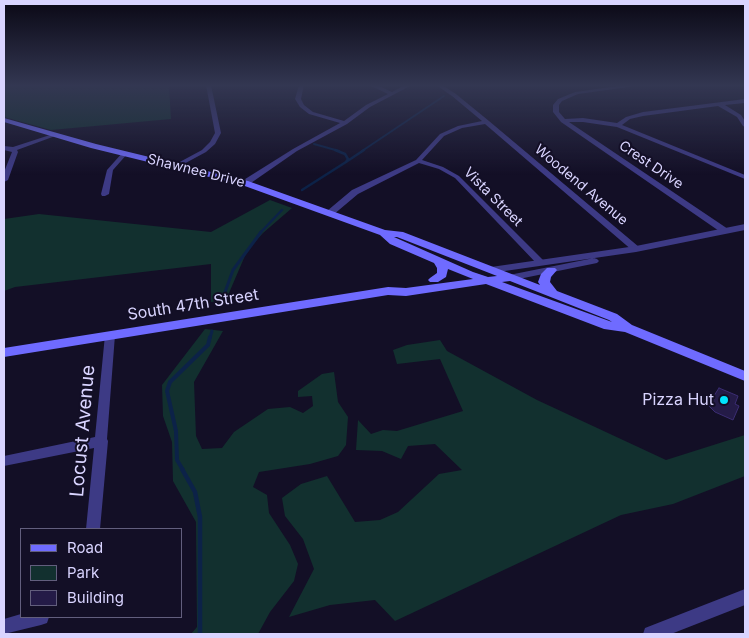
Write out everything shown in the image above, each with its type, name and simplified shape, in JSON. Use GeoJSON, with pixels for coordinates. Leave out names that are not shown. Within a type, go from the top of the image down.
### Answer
{"type":"FeatureCollection","features":[{"type":"Feature","properties":{"kind":"main road","name":"Shawnee Drive"},"geometry":{"type":"LineString","coordinates":[[4,120],[245,184],[384,233],[399,234],[489,276],[608,326],[627,328]]}},
{"type":"Feature","properties":{"kind":"main road","name":"Shawnee Drive"},"geometry":{"type":"LineString","coordinates":[[384,233],[394,242],[438,261],[470,274],[489,276]]}},
{"type":"Feature","properties":{"kind":"main road"},"geometry":{"type":"LineString","coordinates":[[434,280],[442,275],[443,268],[438,261]]}},
{"type":"Feature","properties":{"kind":"main road"},"geometry":{"type":"LineString","coordinates":[[552,270],[545,276],[544,282],[548,289],[556,296]]}},
{"type":"Feature","properties":{"kind":"main road","name":"South 47th Street"},"geometry":{"type":"LineString","coordinates":[[388,291],[395,286],[470,274]]}},
{"type":"Feature","properties":{"kind":"main road","name":"South 47th Street"},"geometry":{"type":"LineString","coordinates":[[4,353],[388,291],[406,292],[489,276],[509,278]]}},
{"type":"Feature","properties":{"kind":"main road","name":"Shawnee Drive"},"geometry":{"type":"LineString","coordinates":[[509,278],[612,317],[627,328],[745,376]]}},
{"type":"Feature","properties":{"kind":"street"},"geometry":{"type":"LineString","coordinates":[[178,165],[204,151],[213,143],[218,133],[214,115]]}},
{"type":"Feature","properties":{"kind":"street"},"geometry":{"type":"LineString","coordinates":[[317,115],[344,123]]}},
{"type":"Feature","properties":{"kind":"street"},"geometry":{"type":"LineString","coordinates":[[245,184],[295,150],[357,115]]}},
{"type":"Feature","properties":{"kind":"street","name":"Woodend Avenue"},"geometry":{"type":"LineString","coordinates":[[477,115],[636,249]]}},
{"type":"Feature","properties":{"kind":"street"},"geometry":{"type":"LineString","coordinates":[[558,115],[563,121],[583,120],[618,125],[745,177]]}},
{"type":"Feature","properties":{"kind":"street"},"geometry":{"type":"LineString","coordinates":[[618,125],[628,118],[640,115]]}},
{"type":"Feature","properties":{"kind":"street","name":"Crest Drive"},"geometry":{"type":"LineString","coordinates":[[563,121],[725,231]]}},
{"type":"Feature","properties":{"kind":"street"},"geometry":{"type":"LineString","coordinates":[[330,213],[355,192],[418,161],[442,135],[460,127],[486,122]]}},
{"type":"Feature","properties":{"kind":"street"},"geometry":{"type":"LineString","coordinates":[[4,148],[13,149],[55,135]]}},
{"type":"Feature","properties":{"kind":"street"},"geometry":{"type":"LineString","coordinates":[[4,180],[15,152],[13,149]]}},
{"type":"Feature","properties":{"kind":"street"},"geometry":{"type":"LineString","coordinates":[[105,194],[110,170],[126,153]]}},
{"type":"Feature","properties":{"kind":"street","name":"Vista Street"},"geometry":{"type":"LineString","coordinates":[[418,161],[441,168],[456,177],[541,263]]}},
{"type":"Feature","properties":{"kind":"street","name":"South 47th Street"},"geometry":{"type":"LineString","coordinates":[[489,276],[541,263],[636,249],[745,227]]}},
{"type":"Feature","properties":{"kind":"street","name":"South 47th Street"},"geometry":{"type":"LineString","coordinates":[[509,278],[606,258],[636,249]]}},
{"type":"Feature","properties":{"kind":"street","name":"Locust Avenue"},"geometry":{"type":"LineString","coordinates":[[93,528],[110,335]]}},
{"type":"Feature","properties":{"kind":"street"},"geometry":{"type":"LineString","coordinates":[[4,461],[102,441]]}},
{"type":"Feature","properties":{"kind":"street"},"geometry":{"type":"LineString","coordinates":[[651,634],[745,597]]}},
{"type":"Feature","properties":{"kind":"street"},"geometry":{"type":"LineString","coordinates":[[4,627],[37,618]]}},
{"type":"Feature","properties":{"kind":"green space"},"geometry":{"type":"Polygon","coordinates":[[[4,115],[171,115],[171,119],[51,130],[4,117],[4,115]]]}},
{"type":"Feature","properties":{"kind":"green space"},"geometry":{"type":"Polygon","coordinates":[[[270,200],[292,208],[263,233],[247,251],[226,300],[211,302],[211,264],[15,287],[4,291],[4,219],[39,214],[211,232],[270,200]]]}},
{"type":"Feature","properties":{"kind":"green space"},"geometry":{"type":"Polygon","coordinates":[[[205,329],[223,331],[194,382],[196,436],[202,449],[222,448],[234,432],[268,409],[290,407],[303,413],[313,406],[312,396],[298,397],[298,391],[322,374],[334,372],[338,402],[348,417],[346,445],[338,456],[310,464],[259,472],[253,487],[267,495],[269,513],[290,545],[298,564],[294,581],[270,612],[258,634],[191,634],[197,627],[196,522],[173,481],[172,442],[163,416],[162,385],[205,329]]]}},
{"type":"Feature","properties":{"kind":"green space"},"geometry":{"type":"Polygon","coordinates":[[[440,340],[447,351],[537,400],[666,460],[745,435],[745,476],[673,504],[621,515],[395,621],[375,600],[330,605],[289,617],[314,569],[303,539],[285,516],[282,498],[301,484],[327,476],[355,522],[380,520],[398,512],[439,474],[462,470],[435,444],[408,446],[401,459],[382,451],[356,450],[358,420],[371,434],[383,430],[397,431],[463,411],[440,359],[397,364],[393,350],[407,345],[440,340]]]}},
{"type":"Feature","properties":{"kind":"building","name":"Pizza Hut"},"geometry":{"type":"Polygon","coordinates":[[[719,388],[738,396],[735,404],[739,406],[733,420],[715,412],[708,405],[719,388]]]}},
{"type":"Feature","properties":{"kind":"waterway"},"geometry":{"type":"LineString","coordinates":[[362,151],[416,115]]}},
{"type":"Feature","properties":{"kind":"waterway"},"geometry":{"type":"LineString","coordinates":[[314,144],[339,151]]}},
{"type":"Feature","properties":{"kind":"waterway"},"geometry":{"type":"LineString","coordinates":[[335,150],[345,154],[348,159],[346,162]]}},
{"type":"Feature","properties":{"kind":"waterway"},"geometry":{"type":"LineString","coordinates":[[346,162],[364,150]]}},
{"type":"Feature","properties":{"kind":"waterway"},"geometry":{"type":"LineString","coordinates":[[302,190],[346,162]]}},
{"type":"Feature","properties":{"kind":"waterway"},"geometry":{"type":"LineString","coordinates":[[260,233],[282,210]]}},
{"type":"Feature","properties":{"kind":"waterway"},"geometry":{"type":"LineString","coordinates":[[220,306],[233,270],[261,232]]}},
{"type":"Feature","properties":{"kind":"waterway"},"geometry":{"type":"LineString","coordinates":[[210,338],[212,331]]}},
{"type":"Feature","properties":{"kind":"waterway"},"geometry":{"type":"LineString","coordinates":[[183,470],[177,460],[176,431],[167,391],[170,382],[208,345],[210,337]]}},
{"type":"Feature","properties":{"kind":"waterway"},"geometry":{"type":"LineString","coordinates":[[182,469],[195,492],[200,517],[200,634]]}},
{"type":"Feature","properties":{"kind":"place","name":"Pizza Hut"},"geometry":{"type":"Point","coordinates":[724,400]}}]}
